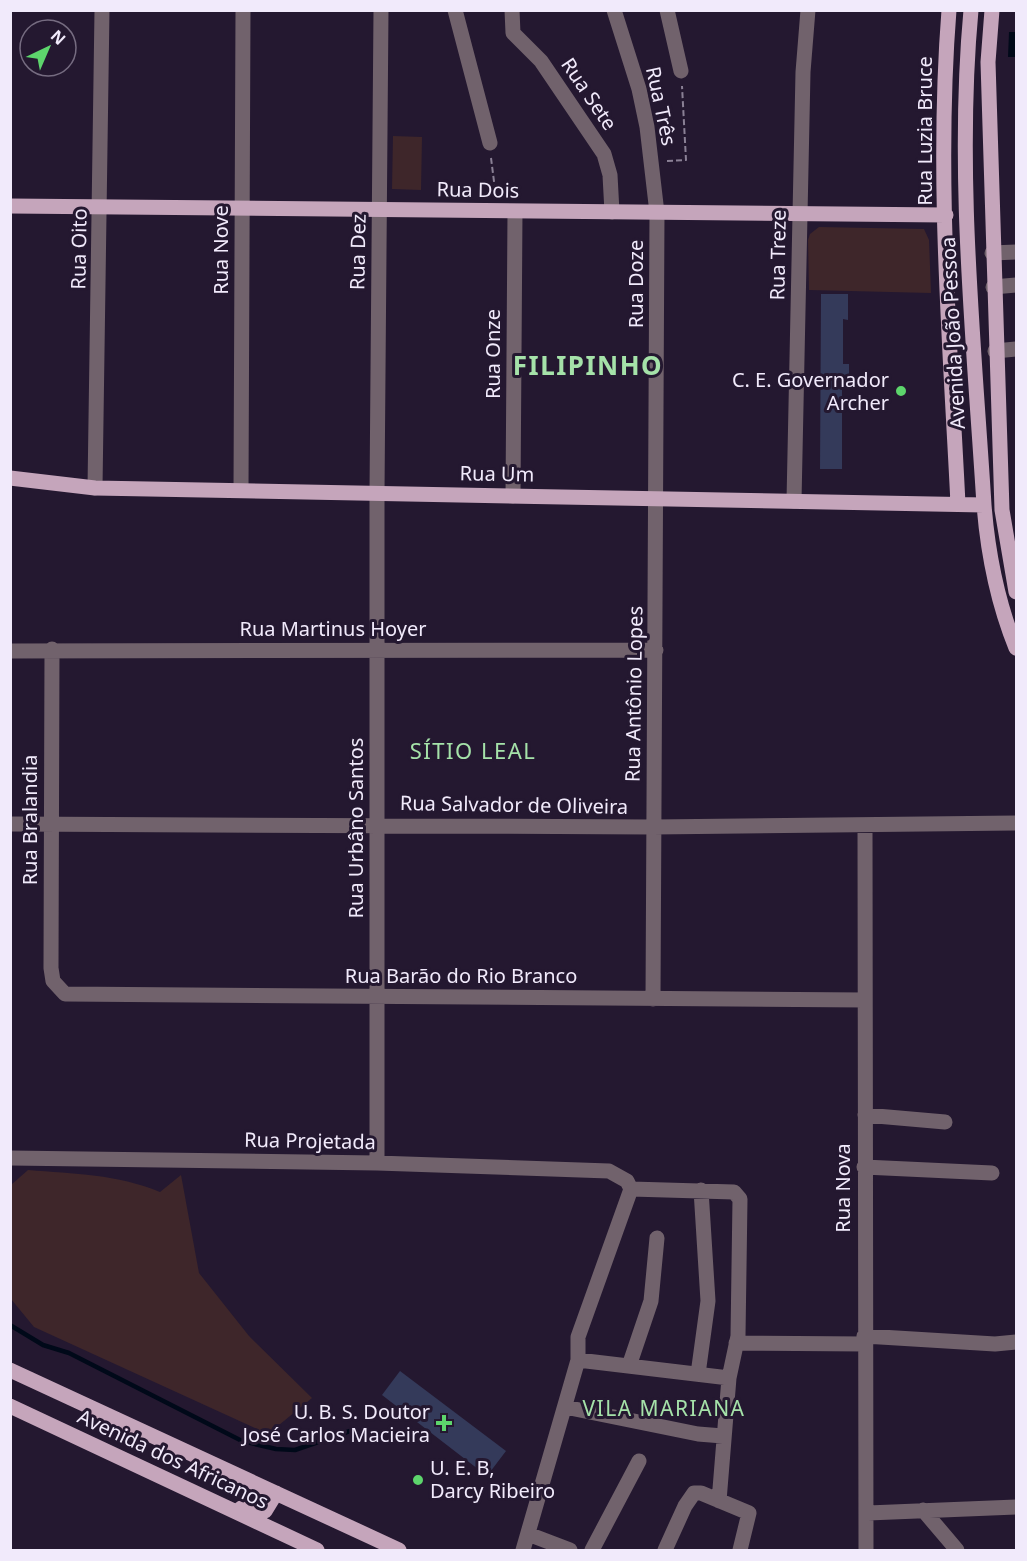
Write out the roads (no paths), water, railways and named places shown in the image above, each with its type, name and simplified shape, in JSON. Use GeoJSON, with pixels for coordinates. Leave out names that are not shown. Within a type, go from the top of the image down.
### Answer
{"type":"FeatureCollection","features":[{"type":"Feature","properties":{"kind":"main road","name":"Rua Luzia Bruce"},"geometry":{"type":"LineString","coordinates":[[949,10],[945,135],[946,215],[958,504]]}},
{"type":"Feature","properties":{"kind":"main road","name":"Avenida João Pessoa"},"geometry":{"type":"LineString","coordinates":[[971,10],[967,55],[968,211],[984,505],[988,553],[999,599],[1017,648]]}},
{"type":"Feature","properties":{"kind":"main road","name":"Avenida João Pessoa"},"geometry":{"type":"LineString","coordinates":[[992,10],[988,62],[995,351],[1002,510],[1017,592]]}},
{"type":"Feature","properties":{"kind":"main road","name":"Rua Dois"},"geometry":{"type":"LineString","coordinates":[[10,206],[946,215]]}},
{"type":"Feature","properties":{"kind":"main road","name":"Rua Um"},"geometry":{"type":"LineString","coordinates":[[10,478],[95,488],[984,505]]}},
{"type":"Feature","properties":{"kind":"main road","name":"Avenida dos Africanos"},"geometry":{"type":"LineString","coordinates":[[10,1370],[399,1551]]}},
{"type":"Feature","properties":{"kind":"main road","name":"Avenida dos Africanos"},"geometry":{"type":"LineString","coordinates":[[10,1406],[317,1551]]}},
{"type":"Feature","properties":{"kind":"main road"},"geometry":{"type":"LineString","coordinates":[[169,1480],[186,1482],[254,1513],[269,1508],[276,1493]]}},
{"type":"Feature","properties":{"kind":"street","name":"Rua Oito"},"geometry":{"type":"LineString","coordinates":[[95,488],[101,208],[102,10]]}},
{"type":"Feature","properties":{"kind":"street","name":"Rua Nove"},"geometry":{"type":"LineString","coordinates":[[240,490],[243,10]]}},
{"type":"Feature","properties":{"kind":"street","name":"Rua Dez"},"geometry":{"type":"LineString","coordinates":[[377,493],[381,10]]}},
{"type":"Feature","properties":{"kind":"street"},"geometry":{"type":"LineString","coordinates":[[455,10],[490,143]]}},
{"type":"Feature","properties":{"kind":"street","name":"Rua Sete"},"geometry":{"type":"LineString","coordinates":[[512,10],[513,33],[541,61],[604,154],[610,175],[612,213]]}},
{"type":"Feature","properties":{"kind":"street","name":"Rua Três"},"geometry":{"type":"LineString","coordinates":[[614,10],[639,89],[657,213]]}},
{"type":"Feature","properties":{"kind":"street"},"geometry":{"type":"LineString","coordinates":[[668,10],[681,71]]}},
{"type":"Feature","properties":{"kind":"street","name":"Rua Treze"},"geometry":{"type":"LineString","coordinates":[[794,501],[803,72],[808,10]]}},
{"type":"Feature","properties":{"kind":"street","name":"Rua Onze"},"geometry":{"type":"LineString","coordinates":[[513,496],[515,212]]}},
{"type":"Feature","properties":{"kind":"street","name":"Rua Doze"},"geometry":{"type":"LineString","coordinates":[[657,213],[657,499]]}},
{"type":"Feature","properties":{"kind":"street"},"geometry":{"type":"LineString","coordinates":[[992,253],[1017,252]]}},
{"type":"Feature","properties":{"kind":"street"},"geometry":{"type":"LineString","coordinates":[[993,286],[1017,285]]}},
{"type":"Feature","properties":{"kind":"street"},"geometry":{"type":"LineString","coordinates":[[995,351],[1017,349]]}},
{"type":"Feature","properties":{"kind":"street","name":"Rua Urbâno Santos"},"geometry":{"type":"LineString","coordinates":[[376,1163],[377,493]]}},
{"type":"Feature","properties":{"kind":"street","name":"Rua Antônio Lopes"},"geometry":{"type":"LineString","coordinates":[[653,999],[657,499]]}},
{"type":"Feature","properties":{"kind":"street","name":"Rua Martinus Hoyer"},"geometry":{"type":"LineString","coordinates":[[10,651],[52,649],[656,651]]}},
{"type":"Feature","properties":{"kind":"street","name":"Rua Bralandia"},"geometry":{"type":"LineString","coordinates":[[52,649],[51,968],[54,981],[59,989]]}},
{"type":"Feature","properties":{"kind":"street","name":"Rua Salvador de Oliveira"},"geometry":{"type":"LineString","coordinates":[[10,824],[653,827],[1017,823]]}},
{"type":"Feature","properties":{"kind":"street","name":"Rua Nova"},"geometry":{"type":"LineString","coordinates":[[865,826],[864,1167],[868,1513],[866,1551]]}},
{"type":"Feature","properties":{"kind":"street","name":"Rua Barão do Rio Branco"},"geometry":{"type":"LineString","coordinates":[[59,989],[65,994],[76,996],[865,1000]]}},
{"type":"Feature","properties":{"kind":"street"},"geometry":{"type":"LineString","coordinates":[[865,1114],[945,1122]]}},
{"type":"Feature","properties":{"kind":"street","name":"Rua Projetada"},"geometry":{"type":"LineString","coordinates":[[10,1158],[376,1163],[609,1170],[627,1181],[631,1189]]}},
{"type":"Feature","properties":{"kind":"street"},"geometry":{"type":"LineString","coordinates":[[864,1167],[992,1173]]}},
{"type":"Feature","properties":{"kind":"street"},"geometry":{"type":"LineString","coordinates":[[523,1551],[578,1360],[578,1337],[631,1189],[734,1192],[740,1199],[736,1343],[729,1378],[719,1501]]}},
{"type":"Feature","properties":{"kind":"street"},"geometry":{"type":"LineString","coordinates":[[698,1374],[708,1302],[701,1190]]}},
{"type":"Feature","properties":{"kind":"street"},"geometry":{"type":"LineString","coordinates":[[629,1366],[651,1301],[657,1238]]}},
{"type":"Feature","properties":{"kind":"street"},"geometry":{"type":"LineString","coordinates":[[736,1343],[865,1340],[995,1344],[1017,1342]]}},
{"type":"Feature","properties":{"kind":"street"},"geometry":{"type":"LineString","coordinates":[[578,1360],[729,1378]]}},
{"type":"Feature","properties":{"kind":"street"},"geometry":{"type":"LineString","coordinates":[[565,1407],[698,1434],[723,1436]]}},
{"type":"Feature","properties":{"kind":"street"},"geometry":{"type":"LineString","coordinates":[[592,1551],[639,1461]]}},
{"type":"Feature","properties":{"kind":"street"},"geometry":{"type":"LineString","coordinates":[[664,1551],[685,1506],[694,1493],[749,1513],[740,1551]]}},
{"type":"Feature","properties":{"kind":"street"},"geometry":{"type":"LineString","coordinates":[[868,1513],[1017,1507]]}},
{"type":"Feature","properties":{"kind":"street"},"geometry":{"type":"LineString","coordinates":[[924,1510],[957,1551]]}},
{"type":"Feature","properties":{"kind":"street"},"geometry":{"type":"LineString","coordinates":[[528,1534],[570,1551]]}},
{"type":"Feature","properties":{"kind":"water"},"geometry":{"type":"Polygon","coordinates":[[[1009,32],[1016,32],[1016,57],[1008,57],[1009,32]]]}},
{"type":"Feature","properties":{"kind":"waterway"},"geometry":{"type":"LineString","coordinates":[[10,1325],[43,1345],[69,1353],[242,1441],[276,1449],[295,1450],[350,1431]]}},
{"type":"Feature","properties":{"kind":"place","name":"C. E. Governador Archer"},"geometry":{"type":"Point","coordinates":[901,391]}},
{"type":"Feature","properties":{"kind":"place","name":"U. B. S. Doutor José Carlos Macieira"},"geometry":{"type":"Point","coordinates":[444,1423]}},
{"type":"Feature","properties":{"kind":"place","name":"U. E. B, Darcy Ribeiro"},"geometry":{"type":"Point","coordinates":[418,1480]}},
{"type":"Feature","properties":{"kind":"district","name":"FILIPINHO"},"geometry":{"type":"Point","coordinates":[588,366]}},
{"type":"Feature","properties":{"kind":"district","name":"SÍTIO LEAL"},"geometry":{"type":"Point","coordinates":[473,751]}},
{"type":"Feature","properties":{"kind":"district","name":"VILA MARIANA"},"geometry":{"type":"Point","coordinates":[664,1409]}}]}
